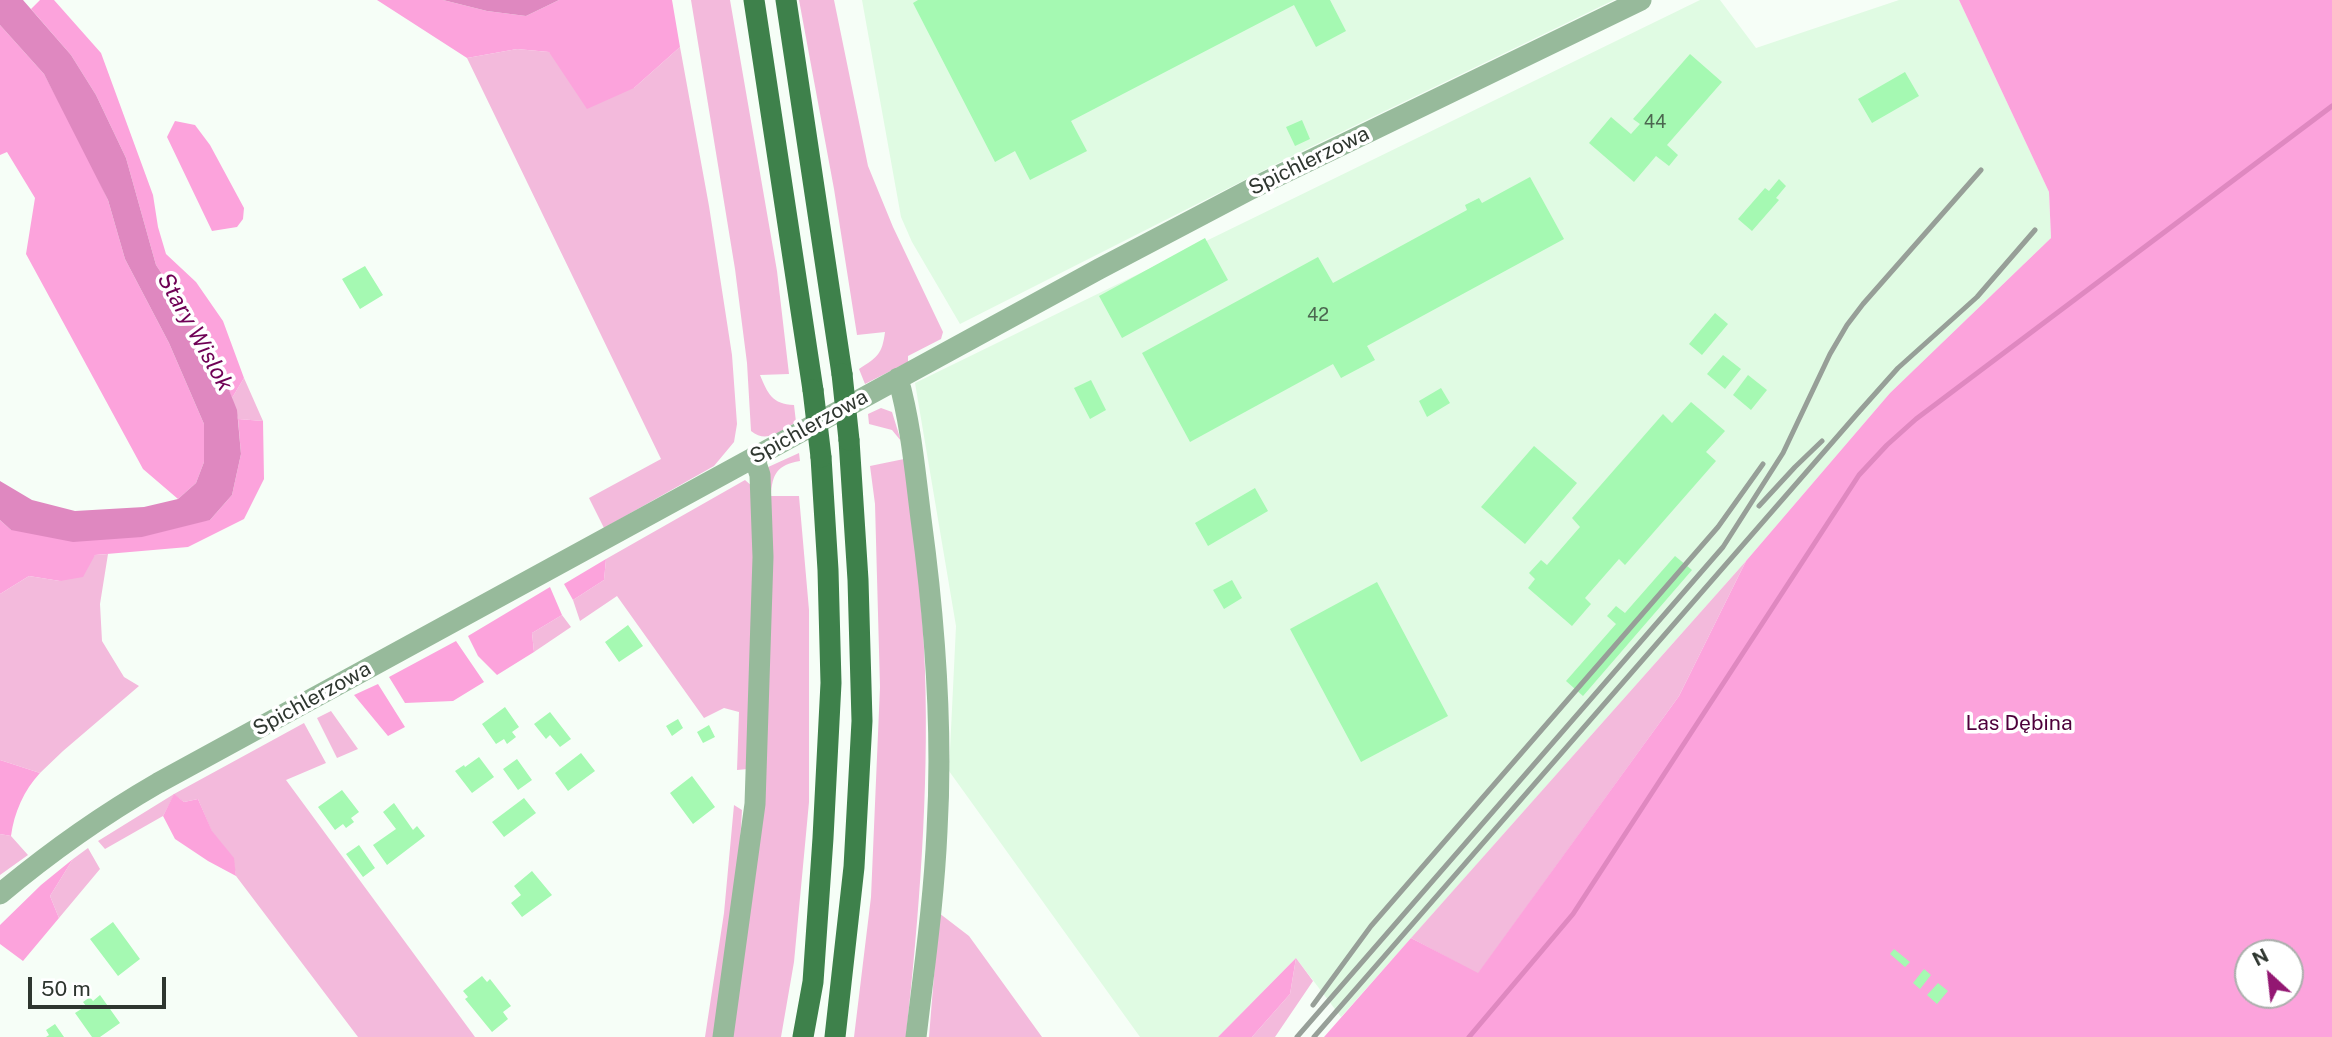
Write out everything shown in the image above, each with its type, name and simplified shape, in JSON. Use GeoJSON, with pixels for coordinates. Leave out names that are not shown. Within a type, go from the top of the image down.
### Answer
{"type":"FeatureCollection","features":[{"type":"Feature","properties":{"kind":"main road"},"geometry":{"type":"LineString","coordinates":[[754,0],[813,390],[821,457],[828,570],[831,683],[823,838],[814,969],[803,1037]]}},
{"type":"Feature","properties":{"kind":"main road"},"geometry":{"type":"LineString","coordinates":[[786,0],[842,374],[858,580],[862,721],[853,867],[835,1037]]}},
{"type":"Feature","properties":{"kind":"street","name":"Spichlerzowa"},"geometry":{"type":"LineString","coordinates":[[0,894],[61,845],[113,809],[898,378],[1251,189],[1642,0]]}},
{"type":"Feature","properties":{"kind":"street"},"geometry":{"type":"LineString","coordinates":[[898,378],[908,414],[932,600],[937,698],[937,831],[927,950],[916,1037]]}},
{"type":"Feature","properties":{"kind":"street"},"geometry":{"type":"LineString","coordinates":[[723,1037],[755,804],[763,556],[760,475],[754,457]]}},
{"type":"Feature","properties":{"kind":"shaded area"},"geometry":{"type":"Polygon","coordinates":[[[691,0],[730,0],[777,271],[789,374],[760,375],[772,397],[781,403],[794,405],[796,422],[768,436],[757,435],[751,431],[747,363],[735,269],[691,0]]]}},
{"type":"Feature","properties":{"kind":"shaded area"},"geometry":{"type":"Polygon","coordinates":[[[799,0],[834,0],[868,166],[893,227],[943,332],[941,339],[908,356],[908,362],[865,384],[859,369],[878,354],[885,332],[857,335],[834,189],[799,0]]]}},
{"type":"Feature","properties":{"kind":"shaded area"},"geometry":{"type":"Polygon","coordinates":[[[862,0],[1614,0],[1288,158],[960,324],[912,242],[901,217],[862,0]]]}},
{"type":"Feature","properties":{"kind":"shaded area"},"geometry":{"type":"Polygon","coordinates":[[[1700,0],[1720,0],[1756,48],[1899,0],[1959,0],[2049,192],[2051,238],[1890,393],[1746,561],[1341,1017],[1296,958],[1218,1037],[1140,1037],[949,771],[956,626],[915,383],[1700,0]]]}},
{"type":"Feature","properties":{"kind":"shaded area"},"geometry":{"type":"Polygon","coordinates":[[[680,47],[709,206],[732,355],[737,424],[734,442],[714,466],[604,528],[589,498],[661,459],[467,58],[517,49],[549,52],[634,88],[680,47]]]}},
{"type":"Feature","properties":{"kind":"shaded area"},"geometry":{"type":"Polygon","coordinates":[[[244,378],[263,421],[238,419],[232,398],[244,378]]]}},
{"type":"Feature","properties":{"kind":"shaded area"},"geometry":{"type":"Polygon","coordinates":[[[881,408],[892,412],[901,441],[892,430],[869,424],[868,414],[881,408]]]}},
{"type":"Feature","properties":{"kind":"shaded area"},"geometry":{"type":"Polygon","coordinates":[[[799,453],[800,461],[786,465],[777,472],[771,496],[799,496],[809,610],[809,802],[794,962],[781,1037],[727,1037],[735,987],[766,468],[799,453]]]}},
{"type":"Feature","properties":{"kind":"shaded area"},"geometry":{"type":"Polygon","coordinates":[[[904,459],[920,591],[925,671],[926,763],[915,946],[906,1037],[854,1037],[871,897],[880,687],[875,504],[870,466],[904,459]]]}},
{"type":"Feature","properties":{"kind":"shaded area"},"geometry":{"type":"Polygon","coordinates":[[[745,480],[753,487],[754,647],[748,769],[737,770],[739,712],[724,708],[704,718],[617,596],[580,621],[573,600],[604,580],[606,559],[745,480]]]}},
{"type":"Feature","properties":{"kind":"shaded area"},"geometry":{"type":"Polygon","coordinates":[[[108,554],[100,604],[102,641],[124,677],[139,686],[40,773],[0,760],[0,594],[29,576],[60,581],[95,555],[108,554]]]}},
{"type":"Feature","properties":{"kind":"shaded area"},"geometry":{"type":"Polygon","coordinates":[[[1746,561],[1679,696],[1478,974],[1411,938],[1746,561]]]}},
{"type":"Feature","properties":{"kind":"shaded area"},"geometry":{"type":"Polygon","coordinates":[[[562,615],[571,627],[534,652],[532,633],[562,615]]]}},
{"type":"Feature","properties":{"kind":"shaded area"},"geometry":{"type":"Polygon","coordinates":[[[331,711],[358,749],[337,758],[317,718],[331,711]]]}},
{"type":"Feature","properties":{"kind":"shaded area"},"geometry":{"type":"Polygon","coordinates":[[[304,723],[326,763],[286,780],[475,1037],[358,1037],[236,876],[233,858],[212,832],[198,799],[184,802],[174,795],[163,816],[105,849],[98,841],[174,794],[304,723]]]}},
{"type":"Feature","properties":{"kind":"shaded area"},"geometry":{"type":"Polygon","coordinates":[[[734,805],[742,810],[739,860],[713,1037],[705,1037],[724,913],[734,805]]]}},
{"type":"Feature","properties":{"kind":"shaded area"},"geometry":{"type":"Polygon","coordinates":[[[0,834],[11,836],[28,855],[0,875],[0,834]]]}},
{"type":"Feature","properties":{"kind":"shaded area"},"geometry":{"type":"Polygon","coordinates":[[[88,848],[100,869],[59,918],[50,896],[73,859],[88,848]]]}},
{"type":"Feature","properties":{"kind":"shaded area"},"geometry":{"type":"Polygon","coordinates":[[[939,913],[969,936],[1042,1037],[929,1037],[939,913]]]}},
{"type":"Feature","properties":{"kind":"shaded area"},"geometry":{"type":"Polygon","coordinates":[[[1296,958],[1313,981],[1275,1037],[1252,1037],[1290,994],[1296,958]]]}},
{"type":"Feature","properties":{"kind":"green space"},"geometry":{"type":"Polygon","coordinates":[[[40,0],[54,0],[101,53],[153,195],[166,254],[196,282],[223,321],[244,378],[232,398],[214,352],[156,265],[126,158],[96,95],[71,55],[31,9],[40,0]]]}},
{"type":"Feature","properties":{"kind":"green space"},"geometry":{"type":"Polygon","coordinates":[[[377,0],[443,0],[487,11],[526,16],[559,0],[672,0],[680,47],[634,88],[587,109],[549,52],[517,49],[467,58],[377,0]]]}},
{"type":"Feature","properties":{"kind":"green space","name":"Las Dębina"},"geometry":{"type":"Polygon","coordinates":[[[1959,0],[2332,0],[2332,1037],[1324,1037],[1411,938],[1478,973],[1679,696],[1746,561],[1890,393],[2051,238],[2049,192],[1959,0]]]}},
{"type":"Feature","properties":{"kind":"green space"},"geometry":{"type":"Polygon","coordinates":[[[0,25],[44,74],[84,149],[108,200],[125,259],[169,343],[204,424],[204,462],[196,483],[178,499],[143,469],[26,254],[35,198],[7,152],[0,155],[0,25]]]}},
{"type":"Feature","properties":{"kind":"green space"},"geometry":{"type":"Polygon","coordinates":[[[175,121],[195,125],[210,145],[244,208],[243,219],[237,227],[212,231],[167,137],[175,121]]]}},
{"type":"Feature","properties":{"kind":"green space"},"geometry":{"type":"Polygon","coordinates":[[[238,419],[263,421],[264,479],[244,519],[188,547],[95,555],[83,577],[60,581],[29,576],[0,594],[0,520],[11,530],[210,520],[232,495],[241,454],[238,419]]]}},
{"type":"Feature","properties":{"kind":"green space"},"geometry":{"type":"Polygon","coordinates":[[[606,559],[604,580],[573,600],[564,584],[606,559]]]}},
{"type":"Feature","properties":{"kind":"green space"},"geometry":{"type":"Polygon","coordinates":[[[550,587],[562,615],[532,633],[534,652],[497,675],[478,656],[468,636],[550,587]]]}},
{"type":"Feature","properties":{"kind":"green space"},"geometry":{"type":"Polygon","coordinates":[[[456,641],[484,682],[453,701],[405,703],[389,677],[456,641]]]}},
{"type":"Feature","properties":{"kind":"green space"},"geometry":{"type":"Polygon","coordinates":[[[378,684],[405,727],[388,736],[354,695],[378,684]]]}},
{"type":"Feature","properties":{"kind":"green space"},"geometry":{"type":"Polygon","coordinates":[[[0,760],[40,773],[21,802],[11,836],[0,834],[0,760]]]}},
{"type":"Feature","properties":{"kind":"green space"},"geometry":{"type":"Polygon","coordinates":[[[174,794],[184,802],[198,799],[212,831],[234,858],[236,876],[175,839],[163,816],[174,794]]]}},
{"type":"Feature","properties":{"kind":"green space"},"geometry":{"type":"Polygon","coordinates":[[[73,859],[50,896],[59,918],[23,961],[0,944],[0,925],[41,885],[73,859]]]}},
{"type":"Feature","properties":{"kind":"green space"},"geometry":{"type":"Polygon","coordinates":[[[1296,958],[1290,994],[1252,1037],[1218,1037],[1296,958]]]}},
{"type":"Feature","properties":{"kind":"water","name":"Stary Wislok"},"geometry":{"type":"Polygon","coordinates":[[[0,0],[23,0],[71,55],[96,95],[126,158],[156,265],[214,352],[237,410],[241,454],[232,495],[210,520],[142,537],[73,542],[11,530],[0,520],[0,481],[32,500],[75,511],[144,507],[178,499],[196,483],[204,462],[204,424],[169,343],[125,259],[108,200],[44,74],[0,25],[0,0]]]}},
{"type":"Feature","properties":{"kind":"water"},"geometry":{"type":"Polygon","coordinates":[[[443,0],[559,0],[526,16],[487,11],[443,0]]]}},
{"type":"Feature","properties":{"kind":"building"},"geometry":{"type":"Polygon","coordinates":[[[918,0],[1330,0],[1346,31],[1316,47],[1294,5],[1071,121],[1087,151],[1030,180],[1015,151],[995,162],[913,3],[918,0]]]}},
{"type":"Feature","properties":{"kind":"building"},"geometry":{"type":"Polygon","coordinates":[[[1690,54],[1722,82],[1667,145],[1678,155],[1669,166],[1656,156],[1634,182],[1589,143],[1611,117],[1631,134],[1640,124],[1633,119],[1690,54]]]}},
{"type":"Feature","properties":{"kind":"building"},"geometry":{"type":"Polygon","coordinates":[[[1905,72],[1919,96],[1872,123],[1858,99],[1905,72]]]}},
{"type":"Feature","properties":{"kind":"building"},"geometry":{"type":"Polygon","coordinates":[[[1302,120],[1310,139],[1295,146],[1286,127],[1302,120]]]}},
{"type":"Feature","properties":{"kind":"building"},"geometry":{"type":"Polygon","coordinates":[[[1530,177],[1564,239],[1367,346],[1375,360],[1341,378],[1333,364],[1190,442],[1142,353],[1318,257],[1333,283],[1467,210],[1465,205],[1479,198],[1482,203],[1530,177]]]}},
{"type":"Feature","properties":{"kind":"building"},"geometry":{"type":"Polygon","coordinates":[[[1779,179],[1786,186],[1776,198],[1779,200],[1752,231],[1738,219],[1765,188],[1769,191],[1779,179]]]}},
{"type":"Feature","properties":{"kind":"building"},"geometry":{"type":"Polygon","coordinates":[[[1205,238],[1228,280],[1122,338],[1099,296],[1205,238]]]}},
{"type":"Feature","properties":{"kind":"building"},"geometry":{"type":"Polygon","coordinates":[[[365,266],[383,295],[360,309],[342,279],[365,266]]]}},
{"type":"Feature","properties":{"kind":"building"},"geometry":{"type":"Polygon","coordinates":[[[1715,313],[1728,324],[1702,355],[1689,344],[1715,313]]]}},
{"type":"Feature","properties":{"kind":"building"},"geometry":{"type":"Polygon","coordinates":[[[1723,355],[1741,369],[1725,389],[1707,374],[1723,355]]]}},
{"type":"Feature","properties":{"kind":"building"},"geometry":{"type":"Polygon","coordinates":[[[1748,375],[1767,390],[1751,410],[1733,395],[1748,375]]]}},
{"type":"Feature","properties":{"kind":"building"},"geometry":{"type":"Polygon","coordinates":[[[1091,380],[1106,410],[1090,419],[1074,388],[1091,380]]]}},
{"type":"Feature","properties":{"kind":"building"},"geometry":{"type":"Polygon","coordinates":[[[1441,388],[1450,403],[1427,417],[1419,401],[1441,388]]]}},
{"type":"Feature","properties":{"kind":"building"},"geometry":{"type":"Polygon","coordinates":[[[1691,402],[1725,431],[1706,452],[1716,461],[1625,565],[1619,559],[1585,598],[1591,604],[1572,626],[1528,588],[1535,579],[1529,573],[1541,560],[1547,565],[1580,527],[1572,518],[1663,414],[1672,423],[1691,402]]]}},
{"type":"Feature","properties":{"kind":"building"},"geometry":{"type":"Polygon","coordinates":[[[1534,446],[1577,483],[1525,544],[1481,507],[1534,446]]]}},
{"type":"Feature","properties":{"kind":"building"},"geometry":{"type":"Polygon","coordinates":[[[1255,488],[1268,511],[1208,546],[1195,523],[1255,488]]]}},
{"type":"Feature","properties":{"kind":"building"},"geometry":{"type":"Polygon","coordinates":[[[1675,556],[1692,570],[1583,696],[1566,681],[1616,624],[1607,616],[1616,606],[1625,613],[1675,556]]]}},
{"type":"Feature","properties":{"kind":"building"},"geometry":{"type":"Polygon","coordinates":[[[1232,580],[1242,598],[1224,609],[1213,590],[1232,580]]]}},
{"type":"Feature","properties":{"kind":"building"},"geometry":{"type":"Polygon","coordinates":[[[1377,582],[1448,716],[1361,762],[1290,629],[1377,582]]]}},
{"type":"Feature","properties":{"kind":"building"},"geometry":{"type":"Polygon","coordinates":[[[628,625],[643,646],[619,662],[605,642],[628,625]]]}},
{"type":"Feature","properties":{"kind":"building"},"geometry":{"type":"Polygon","coordinates":[[[505,707],[519,727],[512,732],[516,737],[507,744],[504,739],[496,744],[482,724],[505,707]]]}},
{"type":"Feature","properties":{"kind":"building"},"geometry":{"type":"Polygon","coordinates":[[[550,712],[571,739],[560,747],[550,735],[546,739],[534,724],[550,712]]]}},
{"type":"Feature","properties":{"kind":"building"},"geometry":{"type":"Polygon","coordinates":[[[678,719],[683,728],[672,736],[666,726],[678,719]]]}},
{"type":"Feature","properties":{"kind":"building"},"geometry":{"type":"Polygon","coordinates":[[[709,725],[715,737],[703,743],[697,732],[709,725]]]}},
{"type":"Feature","properties":{"kind":"building"},"geometry":{"type":"Polygon","coordinates":[[[581,753],[595,771],[568,791],[555,773],[581,753]]]}},
{"type":"Feature","properties":{"kind":"building"},"geometry":{"type":"Polygon","coordinates":[[[479,757],[494,777],[472,793],[455,771],[479,757]]]}},
{"type":"Feature","properties":{"kind":"building"},"geometry":{"type":"Polygon","coordinates":[[[517,759],[532,780],[518,790],[503,769],[517,759]]]}},
{"type":"Feature","properties":{"kind":"building"},"geometry":{"type":"Polygon","coordinates":[[[692,776],[715,807],[693,824],[670,793],[692,776]]]}},
{"type":"Feature","properties":{"kind":"building"},"geometry":{"type":"Polygon","coordinates":[[[342,790],[359,812],[351,818],[354,822],[346,828],[343,824],[335,830],[318,807],[342,790]]]}},
{"type":"Feature","properties":{"kind":"building"},"geometry":{"type":"Polygon","coordinates":[[[524,798],[536,813],[504,837],[492,822],[524,798]]]}},
{"type":"Feature","properties":{"kind":"building"},"geometry":{"type":"Polygon","coordinates":[[[394,803],[413,830],[417,826],[425,836],[387,865],[373,845],[396,829],[383,812],[394,803]]]}},
{"type":"Feature","properties":{"kind":"building"},"geometry":{"type":"Polygon","coordinates":[[[359,845],[375,868],[363,877],[346,854],[359,845]]]}},
{"type":"Feature","properties":{"kind":"building"},"geometry":{"type":"Polygon","coordinates":[[[532,871],[552,895],[522,917],[511,903],[521,895],[514,886],[532,871]]]}},
{"type":"Feature","properties":{"kind":"building"},"geometry":{"type":"Polygon","coordinates":[[[113,922],[140,959],[118,976],[90,939],[113,922]]]}},
{"type":"Feature","properties":{"kind":"building"},"geometry":{"type":"Polygon","coordinates":[[[1894,949],[1910,962],[1905,967],[1890,954],[1894,949]]]}},
{"type":"Feature","properties":{"kind":"building"},"geometry":{"type":"Polygon","coordinates":[[[1924,969],[1931,975],[1920,989],[1913,983],[1924,969]]]}},
{"type":"Feature","properties":{"kind":"building"},"geometry":{"type":"Polygon","coordinates":[[[482,976],[487,982],[490,979],[511,1006],[503,1012],[508,1019],[492,1032],[465,999],[468,997],[463,991],[482,976]]]}},
{"type":"Feature","properties":{"kind":"building"},"geometry":{"type":"Polygon","coordinates":[[[1938,983],[1948,991],[1937,1004],[1927,995],[1938,983]]]}},
{"type":"Feature","properties":{"kind":"building"},"geometry":{"type":"Polygon","coordinates":[[[100,995],[120,1023],[100,1037],[92,1037],[75,1013],[86,1006],[83,1002],[90,997],[93,1001],[100,995]]]}},
{"type":"Feature","properties":{"kind":"building"},"geometry":{"type":"Polygon","coordinates":[[[55,1024],[64,1037],[46,1037],[49,1035],[46,1030],[55,1024]]]}},
{"type":"Feature","properties":{"kind":"waterway"},"geometry":{"type":"LineString","coordinates":[[1469,1037],[1573,914],[1859,475],[1916,419],[2332,106]]}},
{"type":"Feature","properties":{"kind":"railway"},"geometry":{"type":"LineString","coordinates":[[1297,1037],[1723,547],[1783,453],[1830,354],[1847,325],[1981,170]]}},
{"type":"Feature","properties":{"kind":"railway"},"geometry":{"type":"LineString","coordinates":[[1314,1037],[1898,368],[1977,297],[2035,230]]}},
{"type":"Feature","properties":{"kind":"railway"},"geometry":{"type":"LineString","coordinates":[[1759,506],[1822,441]]}},
{"type":"Feature","properties":{"kind":"railway"},"geometry":{"type":"LineString","coordinates":[[1313,1005],[1371,926],[1718,527],[1763,464]]}}]}
